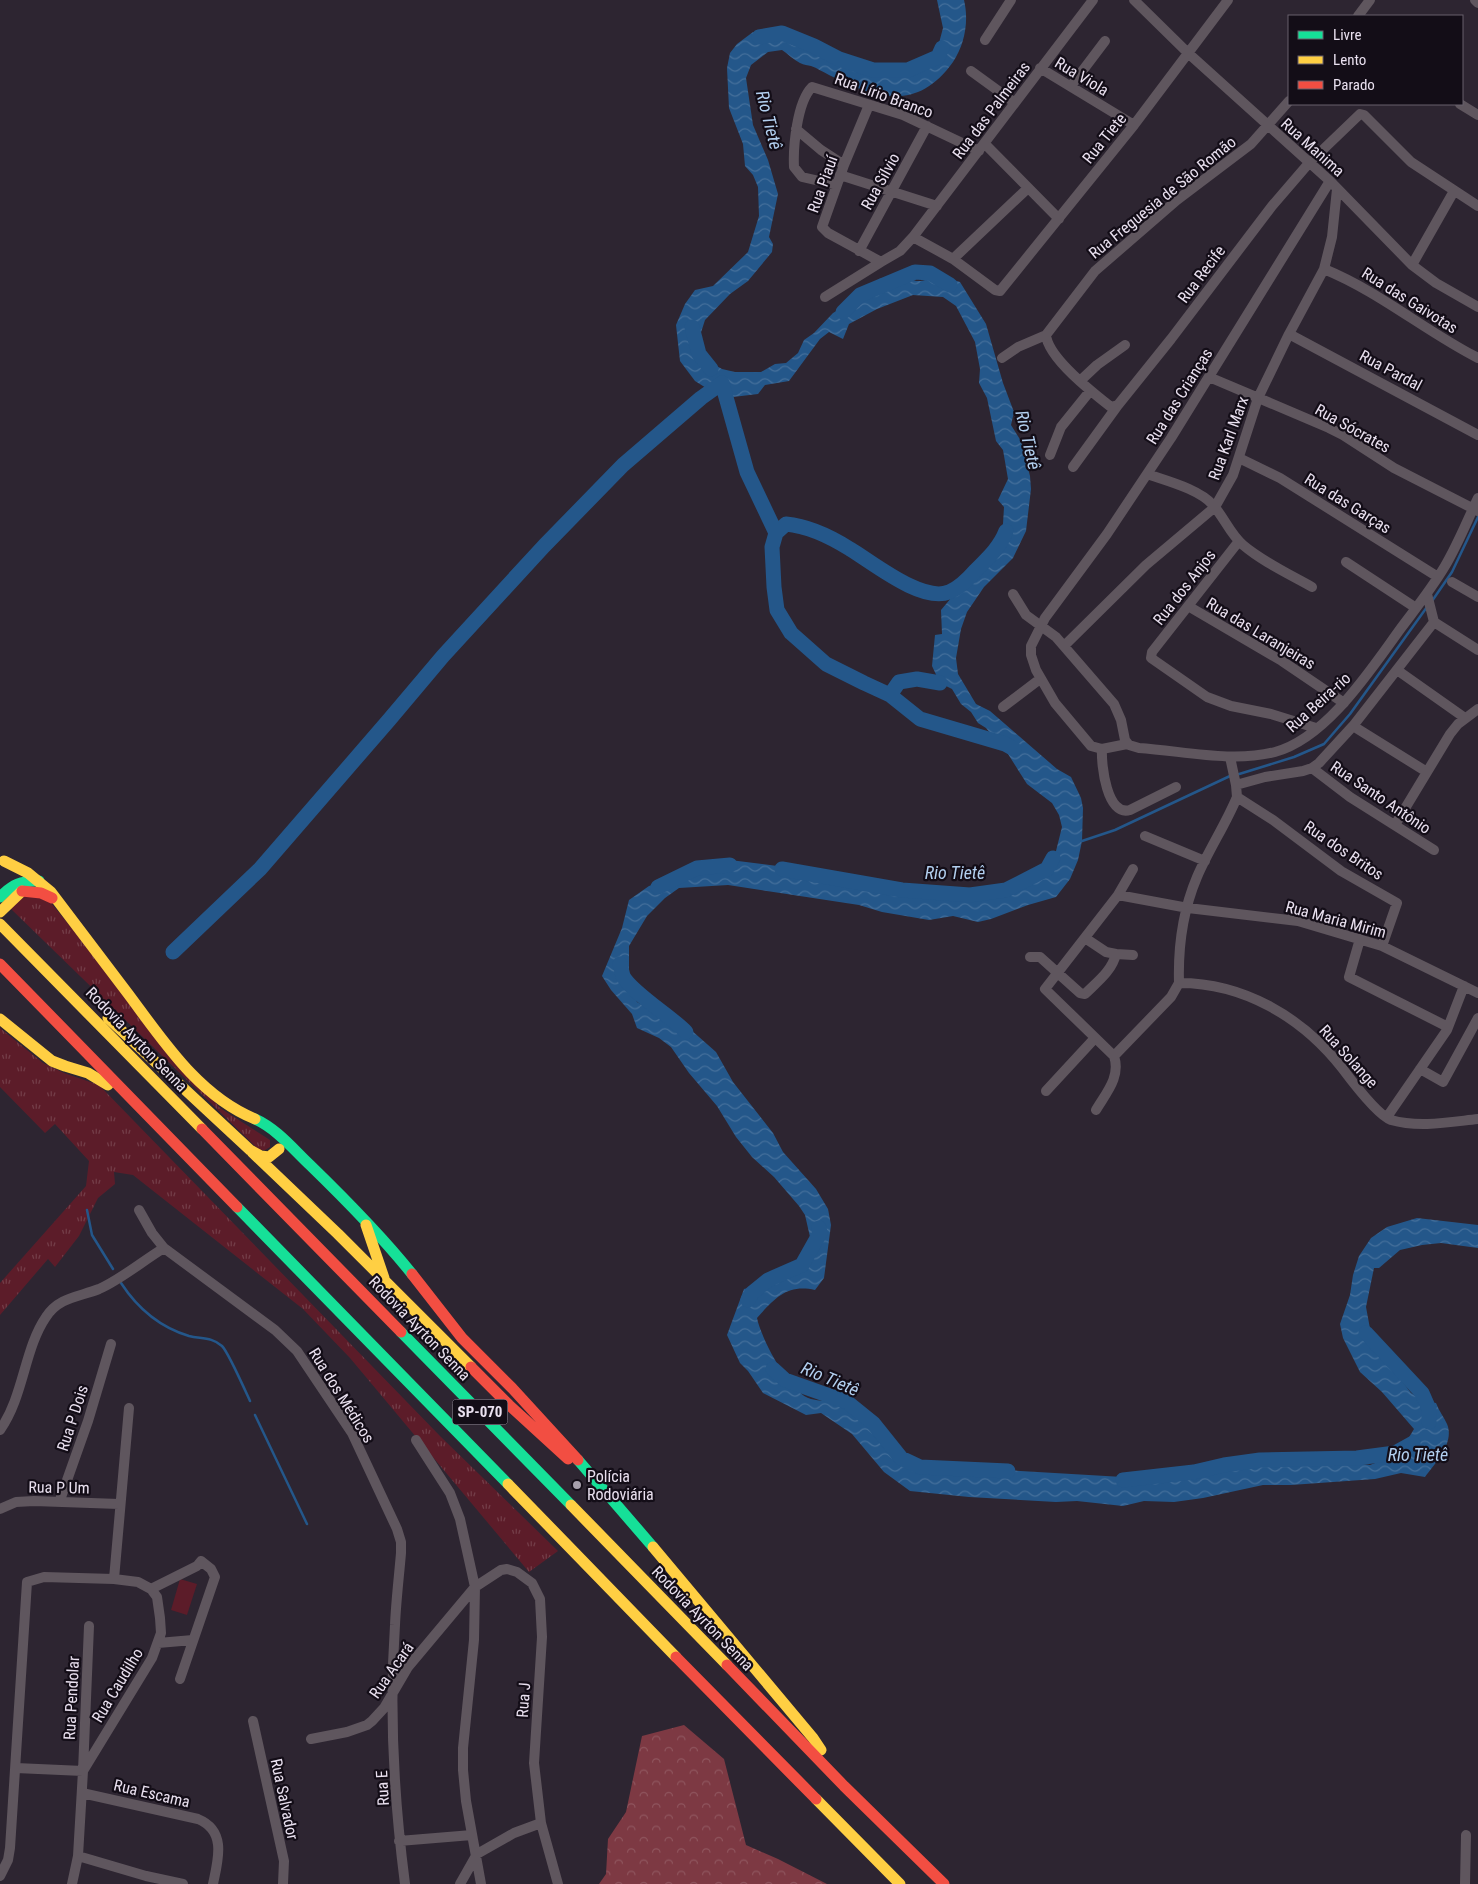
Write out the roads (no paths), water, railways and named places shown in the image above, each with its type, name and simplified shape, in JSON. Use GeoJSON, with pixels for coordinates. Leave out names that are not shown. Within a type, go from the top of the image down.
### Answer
{"type":"FeatureCollection","features":[{"type":"Feature","properties":{"kind":"main road"},"geometry":{"type":"LineString","coordinates":[[2,859],[40,881],[167,1046],[183,1064],[220,1100],[234,1110],[264,1123],[275,1131],[364,1219],[392,1250],[462,1338],[559,1438],[653,1547],[813,1738],[844,1786]]}},
{"type":"Feature","properties":{"kind":"main road"},"geometry":{"type":"LineString","coordinates":[[2,859],[18,888]]}},
{"type":"Feature","properties":{"kind":"main road"},"geometry":{"type":"LineString","coordinates":[[0,912],[24,881],[40,881]]}},
{"type":"Feature","properties":{"kind":"main road"},"geometry":{"type":"LineString","coordinates":[[0,897],[18,888],[47,894],[58,902]]}},
{"type":"Feature","properties":{"kind":"main road","name":"Rodovia Ayrton Senna"},"geometry":{"type":"LineString","coordinates":[[0,924],[844,1786],[944,1884]]}},
{"type":"Feature","properties":{"kind":"main road","name":"SP-070"},"geometry":{"type":"LineString","coordinates":[[0,964],[900,1884]]}},
{"type":"Feature","properties":{"kind":"main road"},"geometry":{"type":"LineString","coordinates":[[75,999],[100,1013],[127,1034],[385,1281],[509,1405],[604,1491]]}},
{"type":"Feature","properties":{"kind":"main road"},"geometry":{"type":"LineString","coordinates":[[0,1019],[52,1062],[90,1073],[108,1085],[209,1187],[236,1206]]}},
{"type":"Feature","properties":{"kind":"main road"},"geometry":{"type":"LineString","coordinates":[[65,1066],[73,1064],[79,1056],[77,1043]]}},
{"type":"Feature","properties":{"kind":"main road"},"geometry":{"type":"LineString","coordinates":[[275,1131],[279,1143],[277,1177]]}},
{"type":"Feature","properties":{"kind":"main road"},"geometry":{"type":"LineString","coordinates":[[250,1150],[261,1156],[269,1157],[279,1150]]}},
{"type":"Feature","properties":{"kind":"main road"},"geometry":{"type":"LineString","coordinates":[[364,1219],[385,1281]]}},
{"type":"Feature","properties":{"kind":"street"},"geometry":{"type":"LineString","coordinates":[[985,40],[1011,0]]}},
{"type":"Feature","properties":{"kind":"street","name":"Rua das Palmeiras"},"geometry":{"type":"LineString","coordinates":[[913,237],[1093,0]]}},
{"type":"Feature","properties":{"kind":"street","name":"Rua Manima"},"geometry":{"type":"LineString","coordinates":[[1134,0],[1188,53],[1334,185],[1412,265],[1436,283],[1478,307]]}},
{"type":"Feature","properties":{"kind":"street","name":"Rua Tiete"},"geometry":{"type":"LineString","coordinates":[[953,259],[995,290],[1000,291],[1134,125],[1228,0]]}},
{"type":"Feature","properties":{"kind":"street"},"geometry":{"type":"LineString","coordinates":[[1359,15],[1370,0]]}},
{"type":"Feature","properties":{"kind":"street"},"geometry":{"type":"LineString","coordinates":[[1475,0],[1478,3]]}},
{"type":"Feature","properties":{"kind":"street"},"geometry":{"type":"LineString","coordinates":[[1071,86],[1105,41]]}},
{"type":"Feature","properties":{"kind":"street","name":"Rua Viola"},"geometry":{"type":"LineString","coordinates":[[1040,68],[1134,125]]}},
{"type":"Feature","properties":{"kind":"street"},"geometry":{"type":"LineString","coordinates":[[971,71],[1015,103]]}},
{"type":"Feature","properties":{"kind":"street","name":"Rua Lírio Branco"},"geometry":{"type":"LineString","coordinates":[[796,125],[808,92],[812,87],[903,115],[982,147],[1059,219]]}},
{"type":"Feature","properties":{"kind":"street","name":"Rua Freguesia de São Romão"},"geometry":{"type":"LineString","coordinates":[[1046,335],[1095,271],[1200,182],[1238,154],[1268,127],[1288,102]]}},
{"type":"Feature","properties":{"kind":"street","name":"Rua Piauí"},"geometry":{"type":"LineString","coordinates":[[869,104],[842,170],[822,227],[828,233],[881,262]]}},
{"type":"Feature","properties":{"kind":"street"},"geometry":{"type":"LineString","coordinates":[[1462,105],[1478,115]]}},
{"type":"Feature","properties":{"kind":"street","name":"Rua Recife"},"geometry":{"type":"LineString","coordinates":[[1072,467],[1116,406],[1166,346],[1266,213],[1309,163],[1356,116],[1362,114],[1411,162],[1454,191]]}},
{"type":"Feature","properties":{"kind":"street"},"geometry":{"type":"LineString","coordinates":[[796,125],[842,170],[892,191],[937,206]]}},
{"type":"Feature","properties":{"kind":"street"},"geometry":{"type":"LineString","coordinates":[[796,125],[795,171],[802,177],[837,185]]}},
{"type":"Feature","properties":{"kind":"street","name":"Rua Sílvio"},"geometry":{"type":"LineString","coordinates":[[859,251],[927,126]]}},
{"type":"Feature","properties":{"kind":"street","name":"Rua Karl Marx"},"geometry":{"type":"LineString","coordinates":[[1064,646],[1146,565],[1215,507],[1228,486],[1258,398],[1289,334],[1324,269],[1332,237],[1334,185]]}},
{"type":"Feature","properties":{"kind":"street","name":"Rua das Crianças"},"geometry":{"type":"LineString","coordinates":[[1102,749],[1094,748],[1089,744],[1055,702],[1040,679],[1030,649],[1043,623],[1107,534],[1147,474],[1334,185]]}},
{"type":"Feature","properties":{"kind":"street"},"geometry":{"type":"LineString","coordinates":[[825,297],[900,251],[913,237],[953,259],[1028,188]]}},
{"type":"Feature","properties":{"kind":"street"},"geometry":{"type":"LineString","coordinates":[[1412,265],[1454,191],[1478,206]]}},
{"type":"Feature","properties":{"kind":"street","name":"Rua das Gaivotas"},"geometry":{"type":"LineString","coordinates":[[1324,269],[1380,297],[1438,336],[1478,358]]}},
{"type":"Feature","properties":{"kind":"street","name":"Rua Pardal"},"geometry":{"type":"LineString","coordinates":[[1289,334],[1478,434]]}},
{"type":"Feature","properties":{"kind":"street"},"geometry":{"type":"LineString","coordinates":[[1002,358],[1018,346],[1046,335],[1058,357],[1080,381],[1111,407],[1116,406]]}},
{"type":"Feature","properties":{"kind":"street"},"geometry":{"type":"LineString","coordinates":[[1080,381],[1097,365],[1125,345]]}},
{"type":"Feature","properties":{"kind":"street","name":"Rua Sócrates"},"geometry":{"type":"LineString","coordinates":[[1209,377],[1343,435],[1394,468],[1475,510]]}},
{"type":"Feature","properties":{"kind":"street"},"geometry":{"type":"LineString","coordinates":[[1050,455],[1061,427],[1090,390]]}},
{"type":"Feature","properties":{"kind":"street","name":"Rua das Garças"},"geometry":{"type":"LineString","coordinates":[[1239,458],[1280,478],[1438,577]]}},
{"type":"Feature","properties":{"kind":"street"},"geometry":{"type":"LineString","coordinates":[[1147,474],[1196,493],[1206,499],[1215,507],[1239,541],[1312,587]]}},
{"type":"Feature","properties":{"kind":"street","name":"Rua Beira-rio"},"geometry":{"type":"LineString","coordinates":[[1127,744],[1139,748],[1231,760],[1286,749],[1296,744],[1344,703],[1365,679],[1416,608],[1428,596],[1475,510],[1478,498]]}},
{"type":"Feature","properties":{"kind":"street","name":"Rua dos Anjos"},"geometry":{"type":"LineString","coordinates":[[1239,541],[1150,656],[1207,698],[1316,728]]}},
{"type":"Feature","properties":{"kind":"street"},"geometry":{"type":"LineString","coordinates":[[1346,562],[1416,608]]}},
{"type":"Feature","properties":{"kind":"street"},"geometry":{"type":"LineString","coordinates":[[1452,582],[1478,597]]}},
{"type":"Feature","properties":{"kind":"street"},"geometry":{"type":"LineString","coordinates":[[1013,594],[1026,615],[1043,623],[1114,704],[1121,720],[1127,744],[1102,749],[1101,762],[1107,789],[1120,810],[1125,812],[1130,810],[1176,787]]}},
{"type":"Feature","properties":{"kind":"street"},"geometry":{"type":"LineString","coordinates":[[1428,596],[1433,617],[1478,650]]}},
{"type":"Feature","properties":{"kind":"street","name":"Rua das Laranjeiras"},"geometry":{"type":"LineString","coordinates":[[1188,606],[1265,650],[1344,703]]}},
{"type":"Feature","properties":{"kind":"street"},"geometry":{"type":"LineString","coordinates":[[1236,783],[1312,768],[1325,757],[1353,726],[1397,670],[1433,617]]}},
{"type":"Feature","properties":{"kind":"street"},"geometry":{"type":"LineString","coordinates":[[1397,670],[1465,718]]}},
{"type":"Feature","properties":{"kind":"street"},"geometry":{"type":"LineString","coordinates":[[1003,708],[1040,679]]}},
{"type":"Feature","properties":{"kind":"street"},"geometry":{"type":"LineString","coordinates":[[1395,825],[1450,734],[1465,718],[1478,709]]}},
{"type":"Feature","properties":{"kind":"street"},"geometry":{"type":"LineString","coordinates":[[1353,726],[1427,772]]}},
{"type":"Feature","properties":{"kind":"street"},"geometry":{"type":"LineString","coordinates":[[1114,1056],[1170,997],[1179,983],[1178,957],[1188,908],[1197,878],[1237,796],[1231,760]]}},
{"type":"Feature","properties":{"kind":"street","name":"Rua Santo Antônio"},"geometry":{"type":"LineString","coordinates":[[1312,768],[1350,797],[1434,850]]}},
{"type":"Feature","properties":{"kind":"street","name":"Rua dos Britos"},"geometry":{"type":"LineString","coordinates":[[1237,796],[1273,820],[1341,871],[1397,903],[1382,946]]}},
{"type":"Feature","properties":{"kind":"street"},"geometry":{"type":"LineString","coordinates":[[1145,836],[1205,860]]}},
{"type":"Feature","properties":{"kind":"street"},"geometry":{"type":"LineString","coordinates":[[1096,1110],[1116,1077],[1117,1065],[1114,1056],[1046,989],[1118,895],[1133,869]]}},
{"type":"Feature","properties":{"kind":"street","name":"Rua Maria Mirim"},"geometry":{"type":"LineString","coordinates":[[1118,895],[1188,908],[1286,919],[1360,939],[1382,946],[1478,993]]}},
{"type":"Feature","properties":{"kind":"street"},"geometry":{"type":"LineString","coordinates":[[1085,938],[1106,952],[1133,955]]}},
{"type":"Feature","properties":{"kind":"street"},"geometry":{"type":"LineString","coordinates":[[1360,939],[1349,977],[1448,1027]]}},
{"type":"Feature","properties":{"kind":"street"},"geometry":{"type":"LineString","coordinates":[[1030,958],[1040,957],[1080,993],[1085,994],[1108,971],[1114,963],[1116,954]]}},
{"type":"Feature","properties":{"kind":"street","name":"Rua Solange"},"geometry":{"type":"LineString","coordinates":[[1179,983],[1226,988],[1267,1004],[1290,1018],[1327,1050],[1362,1094],[1387,1117]]}},
{"type":"Feature","properties":{"kind":"street"},"geometry":{"type":"LineString","coordinates":[[1464,986],[1448,1027],[1387,1117],[1389,1119],[1423,1124],[1478,1119]]}},
{"type":"Feature","properties":{"kind":"street"},"geometry":{"type":"LineString","coordinates":[[1420,1069],[1443,1082],[1478,1018]]}},
{"type":"Feature","properties":{"kind":"street"},"geometry":{"type":"LineString","coordinates":[[1046,1091],[1095,1038]]}},
{"type":"Feature","properties":{"kind":"street","name":"Rua dos Médicos"},"geometry":{"type":"LineString","coordinates":[[139,1210],[152,1234],[164,1248],[289,1342],[320,1384],[352,1434],[385,1502],[401,1542],[395,1625],[393,1690]]}},
{"type":"Feature","properties":{"kind":"street"},"geometry":{"type":"LineString","coordinates":[[0,1430],[13,1407],[39,1331],[46,1317],[56,1305],[66,1299],[100,1289],[164,1248]]}},
{"type":"Feature","properties":{"kind":"street","name":"Rua P Dois"},"geometry":{"type":"LineString","coordinates":[[60,1500],[88,1421],[111,1344]]}},
{"type":"Feature","properties":{"kind":"street"},"geometry":{"type":"LineString","coordinates":[[114,1580],[119,1504],[129,1408]]}},
{"type":"Feature","properties":{"kind":"street"},"geometry":{"type":"LineString","coordinates":[[416,1440],[450,1493],[475,1587],[474,1640],[463,1748],[466,1801],[481,1884]]}},
{"type":"Feature","properties":{"kind":"street","name":"Rua P Um"},"geometry":{"type":"LineString","coordinates":[[0,1509],[16,1502],[60,1500],[119,1504]]}},
{"type":"Feature","properties":{"kind":"street"},"geometry":{"type":"LineString","coordinates":[[0,1876],[9,1854],[27,1582],[44,1577],[114,1580],[138,1582],[152,1589],[197,1566],[202,1561],[211,1569],[215,1577],[180,1679]]}},
{"type":"Feature","properties":{"kind":"street","name":"Rua J"},"geometry":{"type":"LineString","coordinates":[[475,1587],[501,1570],[508,1569],[517,1572],[532,1584],[537,1590],[540,1599],[542,1637],[534,1763],[541,1823],[558,1884]]}},
{"type":"Feature","properties":{"kind":"street","name":"Rua Acará"},"geometry":{"type":"LineString","coordinates":[[311,1739],[347,1732],[367,1725],[384,1708],[408,1667],[475,1587]]}},
{"type":"Feature","properties":{"kind":"street","name":"Rua Caudilho"},"geometry":{"type":"LineString","coordinates":[[82,1792],[83,1771],[152,1658],[158,1643],[161,1633],[160,1618],[156,1597],[152,1589]]}},
{"type":"Feature","properties":{"kind":"street","name":"Rua Pendolar"},"geometry":{"type":"LineString","coordinates":[[83,1771],[89,1626]]}},
{"type":"Feature","properties":{"kind":"street"},"geometry":{"type":"LineString","coordinates":[[158,1643],[193,1640]]}},
{"type":"Feature","properties":{"kind":"street","name":"Rua E"},"geometry":{"type":"LineString","coordinates":[[393,1690],[399,1841],[404,1884]]}},
{"type":"Feature","properties":{"kind":"street","name":"Rua Salvador"},"geometry":{"type":"LineString","coordinates":[[253,1721],[284,1861],[283,1884]]}},
{"type":"Feature","properties":{"kind":"street"},"geometry":{"type":"LineString","coordinates":[[16,1768],[83,1771]]}},
{"type":"Feature","properties":{"kind":"street"},"geometry":{"type":"LineString","coordinates":[[72,1884],[78,1856],[82,1792]]}},
{"type":"Feature","properties":{"kind":"street","name":"Rua Escama"},"geometry":{"type":"LineString","coordinates":[[82,1792],[198,1819],[213,1828],[219,1850],[213,1884]]}},
{"type":"Feature","properties":{"kind":"street"},"geometry":{"type":"LineString","coordinates":[[460,1884],[477,1854],[514,1833],[541,1823]]}},
{"type":"Feature","properties":{"kind":"street"},"geometry":{"type":"LineString","coordinates":[[399,1841],[472,1835]]}},
{"type":"Feature","properties":{"kind":"street"},"geometry":{"type":"LineString","coordinates":[[1465,1884],[1466,1835]]}},
{"type":"Feature","properties":{"kind":"street"},"geometry":{"type":"LineString","coordinates":[[78,1856],[145,1880],[183,1884]]}},
{"type":"Feature","properties":{"kind":"water","name":"Rio Tietê"},"geometry":{"type":"Polygon","coordinates":[[[937,0],[964,0],[966,24],[963,40],[953,62],[939,78],[925,88],[911,94],[896,96],[880,95],[864,90],[800,63],[782,50],[768,52],[751,65],[746,78],[753,125],[768,160],[778,194],[769,237],[773,244],[772,252],[748,281],[730,294],[705,320],[696,348],[703,358],[722,369],[735,372],[761,372],[775,364],[786,363],[798,353],[804,340],[814,333],[833,313],[869,292],[879,279],[900,273],[913,280],[921,281],[935,274],[960,282],[986,324],[1003,383],[1014,412],[1011,425],[1021,441],[1030,476],[1031,489],[1026,531],[1013,558],[984,587],[967,612],[961,629],[956,658],[958,674],[976,704],[990,711],[1057,769],[1071,777],[1081,798],[1083,808],[1082,841],[1078,860],[1070,879],[1056,897],[978,922],[953,916],[929,920],[882,912],[859,905],[728,885],[679,888],[665,898],[647,916],[629,946],[629,984],[637,1002],[656,1013],[682,1022],[716,1052],[733,1082],[773,1133],[783,1152],[816,1189],[828,1209],[831,1225],[824,1278],[815,1290],[797,1289],[782,1294],[757,1318],[770,1351],[794,1387],[811,1399],[835,1402],[868,1415],[881,1429],[895,1459],[930,1470],[951,1473],[988,1469],[1157,1479],[1230,1467],[1277,1467],[1290,1461],[1339,1461],[1370,1465],[1393,1456],[1414,1429],[1382,1392],[1360,1372],[1343,1338],[1340,1324],[1350,1295],[1353,1275],[1359,1256],[1371,1238],[1387,1227],[1417,1218],[1478,1225],[1478,1248],[1441,1243],[1422,1245],[1400,1250],[1379,1268],[1374,1268],[1366,1307],[1371,1334],[1398,1369],[1402,1381],[1411,1393],[1426,1402],[1436,1403],[1449,1431],[1443,1452],[1425,1477],[1401,1473],[1375,1479],[1263,1485],[1203,1498],[1174,1502],[1144,1501],[1123,1506],[1077,1501],[1056,1502],[969,1497],[910,1491],[884,1472],[852,1434],[821,1413],[806,1415],[763,1393],[740,1363],[727,1335],[744,1289],[783,1278],[797,1270],[805,1262],[813,1250],[805,1215],[774,1177],[752,1157],[736,1137],[717,1106],[689,1073],[671,1047],[659,1038],[637,1028],[632,1014],[611,990],[602,976],[622,928],[629,900],[649,886],[730,860],[793,868],[810,878],[846,882],[892,895],[987,898],[1007,897],[1024,888],[1036,879],[1056,851],[1062,827],[1059,815],[1052,803],[1027,784],[1008,754],[986,728],[978,723],[971,712],[961,704],[952,689],[940,683],[932,666],[935,635],[942,634],[941,610],[962,585],[994,560],[1003,524],[1004,507],[998,500],[1008,479],[1003,450],[996,441],[987,398],[979,383],[980,369],[975,342],[956,306],[943,297],[913,295],[877,309],[849,324],[843,339],[829,332],[820,339],[789,381],[765,385],[758,394],[733,397],[711,391],[695,381],[680,361],[676,325],[685,304],[695,290],[713,286],[748,252],[759,216],[758,187],[753,175],[745,166],[743,144],[729,108],[727,68],[730,53],[737,44],[753,32],[771,32],[784,35],[794,44],[817,47],[863,70],[913,72],[927,64],[939,43],[943,28],[937,0]]]}},
{"type":"Feature","properties":{"kind":"waterway","name":"Rio Tietê"},"geometry":{"type":"LineString","coordinates":[[759,37],[782,33],[839,59],[873,70],[908,70],[938,57],[942,48]]}},
{"type":"Feature","properties":{"kind":"waterway","name":"Rio Tietê"},"geometry":{"type":"LineString","coordinates":[[843,312],[860,295],[915,272],[930,273],[950,285]]}},
{"type":"Feature","properties":{"kind":"waterway","name":"Rio Tietê"},"geometry":{"type":"LineString","coordinates":[[692,327],[699,354],[711,369]]}},
{"type":"Feature","properties":{"kind":"waterway"},"geometry":{"type":"LineString","coordinates":[[173,952],[260,869],[443,656],[544,546],[623,465],[701,398],[722,383],[747,472],[776,533]]}},
{"type":"Feature","properties":{"kind":"waterway"},"geometry":{"type":"LineString","coordinates":[[1432,601],[1452,572],[1478,517]]}},
{"type":"Feature","properties":{"kind":"waterway","name":"Rio Tietê"},"geometry":{"type":"LineString","coordinates":[[1006,531],[993,552],[964,582],[949,592],[938,594],[912,587],[835,540],[803,527],[786,524],[776,533],[772,547],[777,610],[791,633],[826,664],[890,695],[920,719],[1005,744],[1014,749]]}},
{"type":"Feature","properties":{"kind":"waterway"},"geometry":{"type":"LineString","coordinates":[[1236,775],[1294,757],[1324,744],[1350,714],[1427,607]]}},
{"type":"Feature","properties":{"kind":"waterway"},"geometry":{"type":"LineString","coordinates":[[890,695],[899,682],[917,679],[940,683]]}},
{"type":"Feature","properties":{"kind":"waterway"},"geometry":{"type":"LineString","coordinates":[[1082,841],[1115,830],[1230,776]]}},
{"type":"Feature","properties":{"kind":"waterway","name":"Rio Tietê"},"geometry":{"type":"LineString","coordinates":[[782,869],[902,890],[970,895],[1006,890],[1047,869],[1053,858]]}},
{"type":"Feature","properties":{"kind":"waterway","name":"Rio Tietê"},"geometry":{"type":"LineString","coordinates":[[658,887],[697,868],[730,865]]}},
{"type":"Feature","properties":{"kind":"waterway","name":"Rio Tietê"},"geometry":{"type":"LineString","coordinates":[[620,964],[623,976],[627,982],[686,1032]]}},
{"type":"Feature","properties":{"kind":"waterway"},"geometry":{"type":"LineString","coordinates":[[87,1210],[92,1235],[113,1269]]}},
{"type":"Feature","properties":{"kind":"waterway","name":"Rio Tietê"},"geometry":{"type":"LineString","coordinates":[[748,1300],[752,1293],[768,1280],[802,1265],[820,1233],[819,1228]]}},
{"type":"Feature","properties":{"kind":"waterway"},"geometry":{"type":"LineString","coordinates":[[121,1283],[142,1309],[168,1328],[189,1336],[210,1340],[222,1346],[250,1401]]}},
{"type":"Feature","properties":{"kind":"waterway","name":"Rio Tietê"},"geometry":{"type":"LineString","coordinates":[[1366,1333],[1422,1393],[1429,1409],[1429,1422]]}},
{"type":"Feature","properties":{"kind":"waterway","name":"Rio Tietê"},"geometry":{"type":"LineString","coordinates":[[773,1369],[785,1380],[847,1402],[873,1423],[901,1458],[920,1467],[1008,1471]]}},
{"type":"Feature","properties":{"kind":"waterway"},"geometry":{"type":"LineString","coordinates":[[255,1415],[307,1524]]}},
{"type":"Feature","properties":{"kind":"waterway","name":"Rio Tietê"},"geometry":{"type":"LineString","coordinates":[[1123,1480],[1194,1472],[1224,1465],[1260,1460],[1357,1458],[1395,1453],[1413,1443]]}},
{"type":"Feature","properties":{"kind":"place","name":"Polícia Rodoviária"},"geometry":{"type":"Point","coordinates":[577,1485]}}]}
